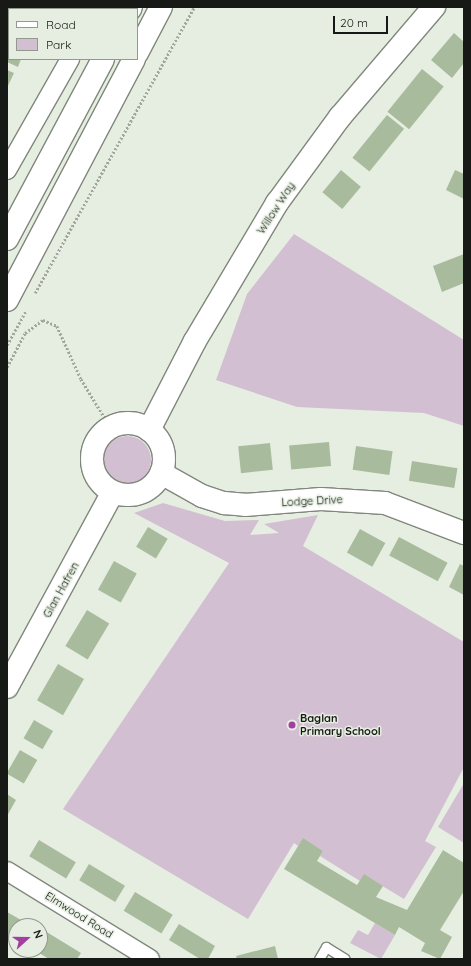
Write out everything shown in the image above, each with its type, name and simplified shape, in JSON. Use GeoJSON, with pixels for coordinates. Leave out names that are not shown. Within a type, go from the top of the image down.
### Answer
{"type":"FeatureCollection","features":[{"type":"Feature","properties":{"kind":"street"},"geometry":{"type":"LineString","coordinates":[[138,51],[161,7]]}},
{"type":"Feature","properties":{"kind":"street","name":"Willow Way"},"geometry":{"type":"LineString","coordinates":[[149,430],[195,341],[278,202],[340,117],[434,7]]}},
{"type":"Feature","properties":{"kind":"street"},"geometry":{"type":"LineString","coordinates":[[7,170],[69,60]]}},
{"type":"Feature","properties":{"kind":"street"},"geometry":{"type":"LineString","coordinates":[[7,239],[102,60]]}},
{"type":"Feature","properties":{"kind":"street"},"geometry":{"type":"LineString","coordinates":[[7,300],[133,60]]}},
{"type":"Feature","properties":{"kind":"street"},"geometry":{"type":"LineString","coordinates":[[129,424],[149,430],[162,449],[161,473],[151,486],[136,494],[114,492],[104,486],[93,466],[95,444],[111,428],[129,424]]}},
{"type":"Feature","properties":{"kind":"street","name":"Lodge Drive"},"geometry":{"type":"LineString","coordinates":[[161,473],[202,496],[224,503],[245,505],[321,499],[385,502],[464,533]]}},
{"type":"Feature","properties":{"kind":"street","name":"Glan Hafren"},"geometry":{"type":"LineString","coordinates":[[7,686],[114,492]]}},
{"type":"Feature","properties":{"kind":"street","name":"Elmwood Road"},"geometry":{"type":"LineString","coordinates":[[7,871],[150,959]]}},
{"type":"Feature","properties":{"kind":"lane"},"geometry":{"type":"LineString","coordinates":[[319,959],[326,947],[345,959]]}},
{"type":"Feature","properties":{"kind":"path"},"geometry":{"type":"LineString","coordinates":[[34,296],[194,7]]}},
{"type":"Feature","properties":{"kind":"path"},"geometry":{"type":"LineString","coordinates":[[7,344],[26,310]]}},
{"type":"Feature","properties":{"kind":"path"},"geometry":{"type":"LineString","coordinates":[[7,367],[25,333],[43,320],[57,326],[81,380],[111,428]]}},
{"type":"Feature","properties":{"kind":"green space"},"geometry":{"type":"Polygon","coordinates":[[[294,234],[464,340],[464,426],[424,413],[297,407],[216,380],[247,294],[294,234]]]}},
{"type":"Feature","properties":{"kind":"green space"},"geometry":{"type":"Polygon","coordinates":[[[122,436],[132,436],[144,443],[151,455],[151,465],[144,477],[132,484],[122,484],[114,480],[107,473],[103,465],[103,455],[107,447],[114,440],[122,436]]]}},
{"type":"Feature","properties":{"kind":"green space","name":"Baglan Primary School"},"geometry":{"type":"Polygon","coordinates":[[[163,503],[225,521],[259,520],[250,535],[279,533],[264,524],[318,515],[303,546],[464,642],[464,767],[425,841],[436,847],[404,899],[364,875],[360,881],[320,856],[323,851],[303,839],[298,846],[294,843],[248,919],[63,809],[229,563],[134,513],[163,503]]]}},
{"type":"Feature","properties":{"kind":"green space"},"geometry":{"type":"Polygon","coordinates":[[[464,783],[464,843],[438,827],[464,783]]]}},
{"type":"Feature","properties":{"kind":"green space"},"geometry":{"type":"Polygon","coordinates":[[[375,923],[395,935],[381,959],[350,943],[358,930],[368,935],[375,923]]]}},
{"type":"Feature","properties":{"kind":"building"},"geometry":{"type":"Polygon","coordinates":[[[7,7],[43,7],[32,8],[8,8],[7,7]]]}},
{"type":"Feature","properties":{"kind":"building"},"geometry":{"type":"Polygon","coordinates":[[[7,19],[8,60],[21,60],[18,67],[7,62],[7,19]]]}},
{"type":"Feature","properties":{"kind":"building"},"geometry":{"type":"Polygon","coordinates":[[[454,33],[464,42],[464,63],[452,78],[431,60],[454,33]]]}},
{"type":"Feature","properties":{"kind":"building"},"geometry":{"type":"Polygon","coordinates":[[[422,69],[444,87],[409,129],[387,112],[422,69]]]}},
{"type":"Feature","properties":{"kind":"building"},"geometry":{"type":"Polygon","coordinates":[[[7,70],[14,73],[7,88],[7,70]]]}},
{"type":"Feature","properties":{"kind":"building"},"geometry":{"type":"Polygon","coordinates":[[[387,115],[404,129],[369,172],[352,158],[387,115]]]}},
{"type":"Feature","properties":{"kind":"building"},"geometry":{"type":"Polygon","coordinates":[[[341,170],[361,187],[342,209],[322,192],[341,170]]]}},
{"type":"Feature","properties":{"kind":"building"},"geometry":{"type":"Polygon","coordinates":[[[455,170],[464,174],[464,199],[446,190],[455,170]]]}},
{"type":"Feature","properties":{"kind":"building"},"geometry":{"type":"Polygon","coordinates":[[[464,254],[464,283],[442,292],[433,266],[464,254]]]}},
{"type":"Feature","properties":{"kind":"building"},"geometry":{"type":"Polygon","coordinates":[[[329,442],[331,466],[291,469],[289,445],[329,442]]]}},
{"type":"Feature","properties":{"kind":"building"},"geometry":{"type":"Polygon","coordinates":[[[270,443],[273,470],[241,473],[238,446],[270,443]]]}},
{"type":"Feature","properties":{"kind":"building"},"geometry":{"type":"Polygon","coordinates":[[[356,446],[393,451],[389,475],[353,470],[356,446]]]}},
{"type":"Feature","properties":{"kind":"building"},"geometry":{"type":"Polygon","coordinates":[[[412,461],[457,468],[454,488],[409,481],[412,461]]]}},
{"type":"Feature","properties":{"kind":"building"},"geometry":{"type":"Polygon","coordinates":[[[148,527],[168,539],[156,559],[136,547],[148,527]]]}},
{"type":"Feature","properties":{"kind":"building"},"geometry":{"type":"Polygon","coordinates":[[[360,529],[385,543],[372,567],[347,553],[360,529]]]}},
{"type":"Feature","properties":{"kind":"building"},"geometry":{"type":"Polygon","coordinates":[[[399,537],[448,563],[438,581],[389,556],[399,537]]]}},
{"type":"Feature","properties":{"kind":"building"},"geometry":{"type":"Polygon","coordinates":[[[114,561],[137,574],[121,602],[98,590],[114,561]]]}},
{"type":"Feature","properties":{"kind":"building"},"geometry":{"type":"Polygon","coordinates":[[[460,564],[464,566],[464,595],[449,587],[460,564]]]}},
{"type":"Feature","properties":{"kind":"building"},"geometry":{"type":"Polygon","coordinates":[[[87,610],[109,623],[88,659],[65,646],[87,610]]]}},
{"type":"Feature","properties":{"kind":"building"},"geometry":{"type":"Polygon","coordinates":[[[58,664],[84,679],[63,715],[37,700],[58,664]]]}},
{"type":"Feature","properties":{"kind":"building"},"geometry":{"type":"Polygon","coordinates":[[[34,720],[53,731],[43,749],[24,738],[34,720]]]}},
{"type":"Feature","properties":{"kind":"building"},"geometry":{"type":"Polygon","coordinates":[[[20,750],[37,760],[24,783],[7,774],[20,750]]]}},
{"type":"Feature","properties":{"kind":"building"},"geometry":{"type":"Polygon","coordinates":[[[7,794],[16,800],[7,816],[7,794]]]}},
{"type":"Feature","properties":{"kind":"building"},"geometry":{"type":"Polygon","coordinates":[[[303,838],[323,851],[317,861],[357,885],[364,874],[383,886],[376,897],[407,910],[443,850],[464,863],[464,891],[440,930],[452,937],[440,959],[421,951],[425,943],[399,927],[395,935],[284,869],[303,838]]]}},
{"type":"Feature","properties":{"kind":"building"},"geometry":{"type":"Polygon","coordinates":[[[39,840],[76,862],[66,878],[29,856],[39,840]]]}},
{"type":"Feature","properties":{"kind":"building"},"geometry":{"type":"Polygon","coordinates":[[[89,864],[125,886],[115,902],[79,880],[89,864]]]}},
{"type":"Feature","properties":{"kind":"building"},"geometry":{"type":"Polygon","coordinates":[[[135,892],[173,915],[161,934],[124,911],[135,892]]]}},
{"type":"Feature","properties":{"kind":"building"},"geometry":{"type":"Polygon","coordinates":[[[7,912],[18,918],[8,918],[8,938],[7,912]]]}},
{"type":"Feature","properties":{"kind":"building"},"geometry":{"type":"Polygon","coordinates":[[[179,924],[215,946],[208,959],[200,959],[169,940],[179,924]]]}},
{"type":"Feature","properties":{"kind":"building"},"geometry":{"type":"Polygon","coordinates":[[[48,933],[81,953],[77,959],[47,958],[48,933]]]}},
{"type":"Feature","properties":{"kind":"building"},"geometry":{"type":"Polygon","coordinates":[[[275,946],[278,959],[237,959],[236,956],[275,946]]]}},
{"type":"Feature","properties":{"kind":"place","name":"Baglan Primary School"},"geometry":{"type":"Point","coordinates":[292,725]}}]}
